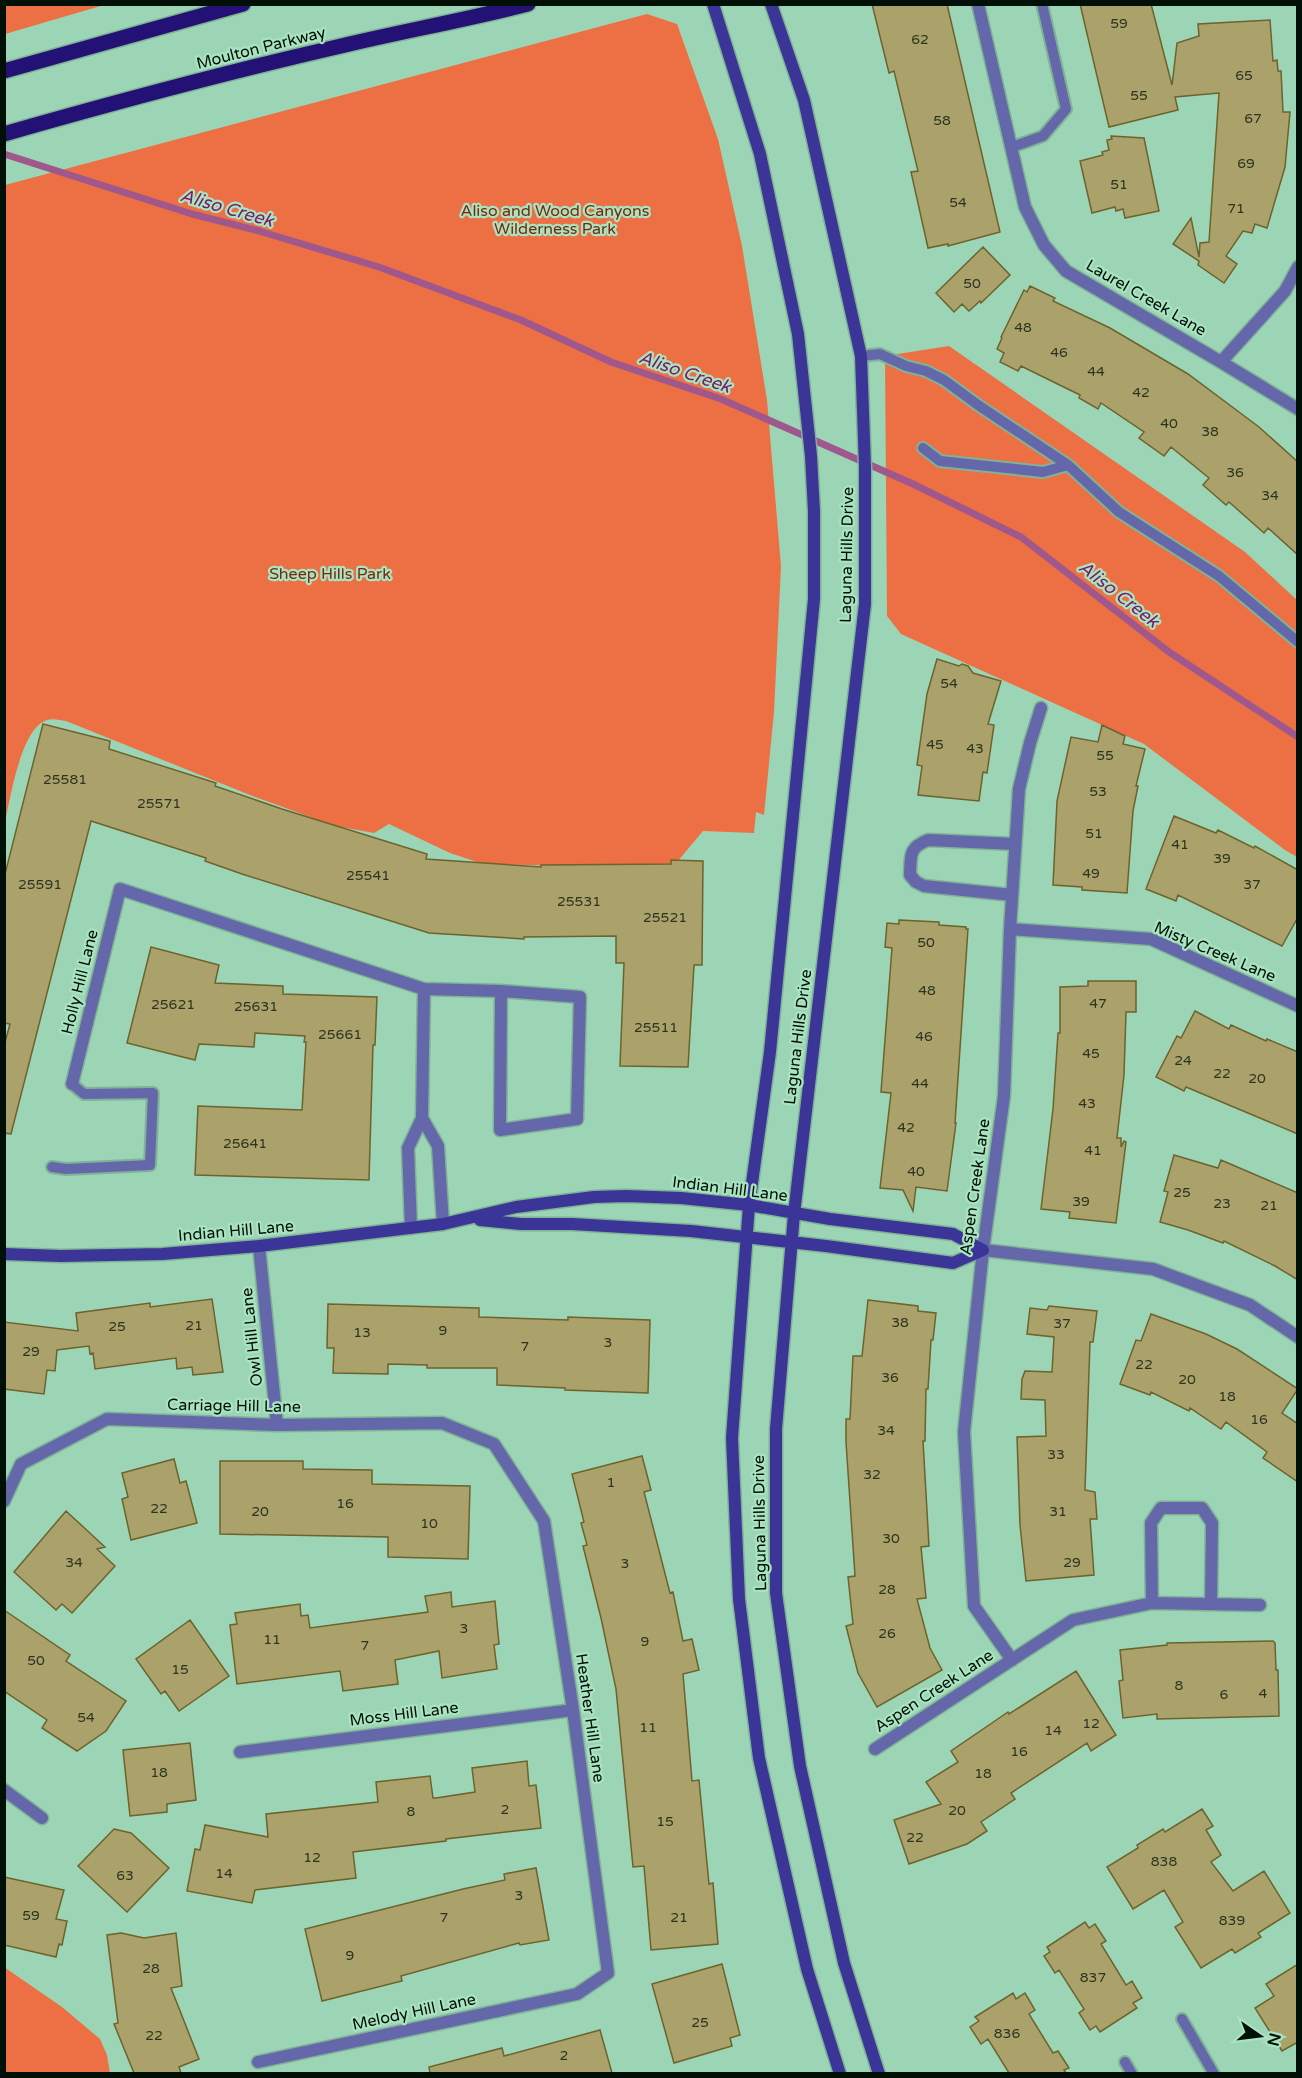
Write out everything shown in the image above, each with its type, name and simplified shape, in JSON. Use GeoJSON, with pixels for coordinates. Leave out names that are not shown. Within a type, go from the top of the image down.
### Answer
{"type":"FeatureCollection","features":[{"type":"Feature","properties":{"kind":"main road"},"geometry":{"type":"LineString","coordinates":[[4,71],[243,4]]}},
{"type":"Feature","properties":{"kind":"main road","name":"Moulton Parkway"},"geometry":{"type":"LineString","coordinates":[[4,134],[84,111],[342,46],[477,18],[528,4]]}},
{"type":"Feature","properties":{"kind":"main road","name":"Laguna Hills Drive"},"geometry":{"type":"LineString","coordinates":[[713,4],[760,154],[798,334],[812,456],[815,559],[814,599],[770,1052],[749,1205],[732,1438],[739,1599],[759,1758],[807,1969],[840,2073]]}},
{"type":"Feature","properties":{"kind":"main road","name":"Laguna Hills Drive"},"geometry":{"type":"LineString","coordinates":[[771,4],[804,100],[861,356],[866,567],[865,604],[791,1243],[776,1429],[776,1593],[800,1766],[844,1963],[879,2073]]}},
{"type":"Feature","properties":{"kind":"main road","name":"Indian Hill Lane"},"geometry":{"type":"LineString","coordinates":[[4,1254],[61,1256],[162,1254],[259,1246],[443,1224],[516,1207],[594,1197],[681,1197],[749,1205],[794,1214],[953,1234],[983,1250]]}},
{"type":"Feature","properties":{"kind":"main road","name":"Indian Hill Lane"},"geometry":{"type":"LineString","coordinates":[[469,1219],[521,1224],[572,1224],[691,1231],[953,1263],[983,1250]]}},
{"type":"Feature","properties":{"kind":"street","name":"Laurel Creek Lane"},"geometry":{"type":"LineString","coordinates":[[978,4],[1025,207],[1044,245],[1066,271],[1298,410]]}},
{"type":"Feature","properties":{"kind":"street"},"geometry":{"type":"LineString","coordinates":[[1221,362],[1285,291],[1298,267]]}},
{"type":"Feature","properties":{"kind":"street","name":"Aspen Creek Lane"},"geometry":{"type":"LineString","coordinates":[[1012,1660],[974,1606],[964,1432],[983,1250],[1004,1096],[1010,930],[1019,789],[1041,708]]}},
{"type":"Feature","properties":{"kind":"street"},"geometry":{"type":"LineString","coordinates":[[1012,895],[924,886],[910,875],[912,851],[917,844],[928,840],[1016,844]]}},
{"type":"Feature","properties":{"kind":"street","name":"Holly Hill Lane"},"geometry":{"type":"LineString","coordinates":[[72,1084],[120,889],[424,989]]}},
{"type":"Feature","properties":{"kind":"street","name":"Misty Creek Lane"},"geometry":{"type":"LineString","coordinates":[[1010,930],[1151,939],[1298,1006]]}},
{"type":"Feature","properties":{"kind":"street"},"geometry":{"type":"LineString","coordinates":[[411,1228],[408,1148],[422,1118],[424,989],[501,991],[580,997],[577,1119],[500,1130],[501,991]]}},
{"type":"Feature","properties":{"kind":"street"},"geometry":{"type":"LineString","coordinates":[[422,1118],[438,1146],[443,1224]]}},
{"type":"Feature","properties":{"kind":"street","name":"Owl Hill Lane"},"geometry":{"type":"LineString","coordinates":[[259,1246],[277,1425]]}},
{"type":"Feature","properties":{"kind":"street","name":"Indian Hill Lane"},"geometry":{"type":"LineString","coordinates":[[983,1250],[1153,1269],[1250,1305],[1298,1337]]}},
{"type":"Feature","properties":{"kind":"street","name":"Carriage Hill Lane"},"geometry":{"type":"LineString","coordinates":[[4,1501],[21,1464],[106,1419],[277,1425],[442,1423],[494,1444]]}},
{"type":"Feature","properties":{"kind":"street","name":"Heather Hill Lane"},"geometry":{"type":"LineString","coordinates":[[494,1444],[544,1521],[573,1710],[608,1973],[577,1994]]}},
{"type":"Feature","properties":{"kind":"street"},"geometry":{"type":"LineString","coordinates":[[1152,1603],[1151,1523],[1161,1508],[1202,1508],[1212,1523],[1211,1604]]}},
{"type":"Feature","properties":{"kind":"street","name":"Aspen Creek Lane"},"geometry":{"type":"LineString","coordinates":[[875,1749],[1073,1620],[1152,1603],[1260,1605]]}},
{"type":"Feature","properties":{"kind":"street","name":"Moss Hill Lane"},"geometry":{"type":"LineString","coordinates":[[240,1752],[573,1710]]}},
{"type":"Feature","properties":{"kind":"street"},"geometry":{"type":"LineString","coordinates":[[4,1790],[42,1818]]}},
{"type":"Feature","properties":{"kind":"street","name":"Melody Hill Lane"},"geometry":{"type":"LineString","coordinates":[[258,2062],[577,1994]]}},
{"type":"Feature","properties":{"kind":"lane"},"geometry":{"type":"LineString","coordinates":[[1011,147],[1043,136],[1066,109],[1042,4]]}},
{"type":"Feature","properties":{"kind":"lane"},"geometry":{"type":"LineString","coordinates":[[861,356],[880,354],[944,380],[1068,465],[1119,512],[1219,576],[1298,642]]}},
{"type":"Feature","properties":{"kind":"lane"},"geometry":{"type":"LineString","coordinates":[[923,448],[940,461],[1043,472],[1068,465]]}},
{"type":"Feature","properties":{"kind":"lane"},"geometry":{"type":"LineString","coordinates":[[52,1167],[66,1169],[150,1165],[153,1093],[84,1094],[72,1084]]}},
{"type":"Feature","properties":{"kind":"lane"},"geometry":{"type":"LineString","coordinates":[[1182,2019],[1214,2073]]}},
{"type":"Feature","properties":{"kind":"lane"},"geometry":{"type":"LineString","coordinates":[[1125,2062],[1132,2073]]}},
{"type":"Feature","properties":{"kind":"green space"},"geometry":{"type":"Polygon","coordinates":[[[5,4],[104,4],[104,5],[5,34],[5,4]]]}},
{"type":"Feature","properties":{"kind":"green space","name":"Sheep Hills Park"},"geometry":{"type":"Polygon","coordinates":[[[647,14],[677,24],[718,139],[742,246],[767,400],[781,566],[774,712],[764,815],[756,812],[754,833],[703,831],[672,868],[483,864],[450,853],[389,824],[374,833],[335,826],[250,795],[66,721],[54,719],[47,720],[38,726],[30,736],[18,764],[5,821],[5,185],[647,14]]]}},
{"type":"Feature","properties":{"kind":"green space"},"geometry":{"type":"Polygon","coordinates":[[[949,346],[1245,552],[1297,600],[1297,857],[1144,744],[901,634],[887,616],[885,356],[949,346]]]}},
{"type":"Feature","properties":{"kind":"green space"},"geometry":{"type":"Polygon","coordinates":[[[4,1967],[62,2007],[100,2039],[107,2055],[110,2073],[5,2073],[4,1967]]]}},
{"type":"Feature","properties":{"kind":"building"},"geometry":{"type":"Polygon","coordinates":[[[872,4],[947,4],[1000,232],[948,246],[948,244],[928,248],[911,172],[918,171],[894,71],[889,73],[872,4]]]}},
{"type":"Feature","properties":{"kind":"building"},"geometry":{"type":"Polygon","coordinates":[[[1080,4],[1151,4],[1172,85],[1177,43],[1199,36],[1198,24],[1270,20],[1273,61],[1277,60],[1278,71],[1281,71],[1283,112],[1290,112],[1285,167],[1267,228],[1255,224],[1252,233],[1243,231],[1226,256],[1237,264],[1224,283],[1198,265],[1199,261],[1173,244],[1191,218],[1199,257],[1200,243],[1209,242],[1219,93],[1175,97],[1178,110],[1109,127],[1080,4]]]}},
{"type":"Feature","properties":{"kind":"building"},"geometry":{"type":"Polygon","coordinates":[[[1111,136],[1144,138],[1159,211],[1125,218],[1123,209],[1116,211],[1115,207],[1092,213],[1080,161],[1103,155],[1102,152],[1109,150],[1107,140],[1112,139],[1111,136]]]}},
{"type":"Feature","properties":{"kind":"building"},"geometry":{"type":"Polygon","coordinates":[[[983,247],[1010,275],[981,303],[980,301],[969,311],[962,304],[954,312],[936,293],[983,247]]]}},
{"type":"Feature","properties":{"kind":"building"},"geometry":{"type":"Polygon","coordinates":[[[1030,286],[1055,298],[1053,301],[1110,328],[1188,374],[1259,427],[1298,462],[1298,555],[1268,528],[1264,533],[1229,502],[1226,505],[1203,485],[1209,478],[1171,447],[1164,456],[1139,438],[1144,432],[1101,403],[1098,409],[1079,398],[1080,395],[1021,366],[1018,371],[1000,362],[1004,353],[997,349],[1001,337],[1024,290],[1027,292],[1030,286]]]}},
{"type":"Feature","properties":{"kind":"building"},"geometry":{"type":"Polygon","coordinates":[[[937,659],[959,666],[962,664],[968,666],[973,673],[1001,681],[988,724],[994,725],[987,773],[983,772],[979,801],[918,795],[922,766],[917,765],[927,694],[937,659]]]}},
{"type":"Feature","properties":{"kind":"building"},"geometry":{"type":"Polygon","coordinates":[[[43,724],[110,741],[109,749],[216,783],[215,786],[282,809],[427,854],[426,859],[541,867],[541,865],[671,864],[671,860],[703,861],[702,965],[694,965],[688,1067],[620,1066],[624,963],[616,963],[616,936],[524,937],[524,939],[429,933],[242,874],[205,861],[206,858],[91,821],[11,1134],[4,1133],[4,1046],[10,1024],[4,1023],[4,878],[43,724]]]}},
{"type":"Feature","properties":{"kind":"building"},"geometry":{"type":"Polygon","coordinates":[[[1102,725],[1125,736],[1123,744],[1145,749],[1136,786],[1138,786],[1133,811],[1127,893],[1082,890],[1082,887],[1053,885],[1057,801],[1071,737],[1098,742],[1102,725]]]}},
{"type":"Feature","properties":{"kind":"building"},"geometry":{"type":"Polygon","coordinates":[[[1174,816],[1216,833],[1218,830],[1254,848],[1255,846],[1298,870],[1298,917],[1282,946],[1178,895],[1176,901],[1146,889],[1174,816]]]}},
{"type":"Feature","properties":{"kind":"building"},"geometry":{"type":"Polygon","coordinates":[[[899,920],[939,922],[939,925],[968,929],[956,1123],[947,1191],[916,1187],[913,1211],[903,1190],[880,1188],[891,1093],[881,1092],[892,948],[885,947],[887,923],[899,924],[899,920]]]}},
{"type":"Feature","properties":{"kind":"building"},"geometry":{"type":"Polygon","coordinates":[[[151,947],[219,965],[215,983],[283,986],[283,994],[377,997],[375,1045],[373,1045],[369,1180],[195,1175],[198,1106],[302,1110],[305,1036],[255,1033],[254,1047],[199,1044],[195,1060],[127,1043],[151,947]]]}},
{"type":"Feature","properties":{"kind":"building"},"geometry":{"type":"Polygon","coordinates":[[[1088,981],[1136,981],[1136,1012],[1126,1012],[1124,1075],[1117,1138],[1121,1138],[1121,1147],[1124,1141],[1126,1142],[1116,1223],[1069,1218],[1070,1212],[1041,1209],[1053,1109],[1058,1033],[1060,1033],[1060,987],[1088,986],[1088,981]]]}},
{"type":"Feature","properties":{"kind":"building"},"geometry":{"type":"Polygon","coordinates":[[[1195,1011],[1229,1029],[1231,1025],[1298,1052],[1298,1134],[1186,1087],[1184,1091],[1156,1077],[1177,1036],[1181,1038],[1195,1011]]]}},
{"type":"Feature","properties":{"kind":"building"},"geometry":{"type":"Polygon","coordinates":[[[1174,1155],[1218,1168],[1221,1160],[1298,1193],[1298,1280],[1224,1241],[1223,1243],[1160,1222],[1168,1192],[1164,1191],[1174,1155]]]}},
{"type":"Feature","properties":{"kind":"building"},"geometry":{"type":"Polygon","coordinates":[[[212,1299],[223,1372],[193,1375],[192,1367],[177,1369],[176,1358],[95,1369],[93,1353],[90,1354],[89,1346],[57,1350],[55,1371],[47,1370],[44,1394],[4,1389],[4,1322],[78,1331],[76,1313],[150,1303],[150,1307],[212,1299]]]}},
{"type":"Feature","properties":{"kind":"building"},"geometry":{"type":"Polygon","coordinates":[[[868,1300],[918,1306],[918,1311],[936,1313],[933,1340],[931,1340],[928,1389],[926,1389],[925,1441],[923,1441],[929,1546],[921,1547],[926,1598],[917,1599],[930,1648],[942,1670],[877,1707],[858,1673],[846,1626],[853,1624],[848,1577],[855,1576],[846,1419],[850,1419],[853,1356],[862,1356],[868,1300]]]}},
{"type":"Feature","properties":{"kind":"building"},"geometry":{"type":"Polygon","coordinates":[[[328,1304],[479,1308],[479,1317],[650,1320],[648,1393],[497,1385],[497,1368],[427,1368],[427,1365],[388,1364],[388,1374],[333,1373],[334,1348],[327,1348],[328,1304]]]}},
{"type":"Feature","properties":{"kind":"building"},"geometry":{"type":"Polygon","coordinates":[[[1049,1306],[1097,1311],[1093,1342],[1090,1342],[1085,1490],[1095,1492],[1097,1519],[1090,1519],[1094,1575],[1026,1581],[1020,1525],[1017,1437],[1046,1436],[1045,1400],[1021,1399],[1022,1379],[1025,1371],[1052,1372],[1054,1337],[1027,1334],[1030,1308],[1047,1310],[1049,1306]]]}},
{"type":"Feature","properties":{"kind":"building"},"geometry":{"type":"Polygon","coordinates":[[[1151,1314],[1206,1334],[1237,1349],[1298,1389],[1282,1413],[1298,1424],[1298,1482],[1263,1458],[1267,1452],[1226,1422],[1221,1429],[1190,1408],[1189,1411],[1151,1392],[1150,1395],[1120,1384],[1136,1340],[1141,1341],[1151,1314]]]}},
{"type":"Feature","properties":{"kind":"building"},"geometry":{"type":"Polygon","coordinates":[[[642,1456],[651,1490],[644,1492],[670,1593],[673,1592],[683,1641],[692,1639],[699,1670],[683,1674],[692,1781],[699,1780],[709,1884],[713,1883],[718,1944],[651,1950],[644,1866],[633,1867],[616,1689],[583,1546],[587,1545],[581,1523],[584,1522],[572,1474],[642,1456]]]}},
{"type":"Feature","properties":{"kind":"building"},"geometry":{"type":"Polygon","coordinates":[[[174,1459],[180,1483],[186,1481],[197,1523],[131,1540],[122,1499],[128,1497],[122,1473],[174,1459]]]}},
{"type":"Feature","properties":{"kind":"building"},"geometry":{"type":"Polygon","coordinates":[[[220,1461],[303,1461],[303,1469],[372,1470],[372,1484],[470,1486],[468,1559],[388,1557],[388,1537],[220,1534],[220,1461]]]}},
{"type":"Feature","properties":{"kind":"building"},"geometry":{"type":"Polygon","coordinates":[[[66,1511],[105,1547],[97,1549],[115,1566],[72,1613],[62,1604],[56,1610],[14,1572],[66,1511]]]}},
{"type":"Feature","properties":{"kind":"building"},"geometry":{"type":"Polygon","coordinates":[[[451,1592],[452,1607],[495,1601],[499,1644],[494,1645],[497,1669],[442,1678],[439,1651],[395,1660],[398,1684],[343,1691],[340,1671],[237,1684],[230,1625],[237,1624],[235,1613],[300,1604],[301,1616],[308,1615],[310,1628],[428,1612],[425,1596],[451,1592]]]}},
{"type":"Feature","properties":{"kind":"building"},"geometry":{"type":"Polygon","coordinates":[[[4,1610],[70,1655],[66,1661],[126,1701],[106,1731],[77,1751],[42,1728],[47,1720],[4,1691],[4,1610]]]}},
{"type":"Feature","properties":{"kind":"building"},"geometry":{"type":"Polygon","coordinates":[[[190,1620],[229,1676],[179,1711],[165,1691],[161,1694],[136,1659],[190,1620]]]}},
{"type":"Feature","properties":{"kind":"building"},"geometry":{"type":"Polygon","coordinates":[[[1273,1641],[1276,1670],[1278,1670],[1279,1716],[1157,1719],[1157,1714],[1123,1718],[1119,1681],[1123,1680],[1120,1650],[1167,1645],[1167,1643],[1273,1641]]]}},
{"type":"Feature","properties":{"kind":"building"},"geometry":{"type":"Polygon","coordinates":[[[1076,1671],[1116,1735],[1091,1751],[1087,1743],[1011,1793],[1015,1799],[981,1822],[987,1831],[967,1844],[909,1864],[894,1820],[941,1804],[926,1782],[958,1762],[951,1751],[1008,1712],[1009,1714],[1076,1671]]]}},
{"type":"Feature","properties":{"kind":"building"},"geometry":{"type":"Polygon","coordinates":[[[190,1743],[196,1800],[167,1804],[167,1812],[130,1816],[123,1750],[190,1743]]]}},
{"type":"Feature","properties":{"kind":"building"},"geometry":{"type":"Polygon","coordinates":[[[527,1761],[529,1786],[536,1785],[541,1828],[353,1852],[356,1878],[255,1890],[252,1903],[187,1891],[195,1849],[200,1850],[205,1825],[268,1837],[266,1814],[378,1802],[376,1782],[430,1776],[433,1798],[475,1792],[472,1768],[527,1761]]]}},
{"type":"Feature","properties":{"kind":"building"},"geometry":{"type":"Polygon","coordinates":[[[1202,1809],[1213,1826],[1206,1830],[1221,1855],[1211,1862],[1233,1891],[1264,1871],[1290,1913],[1258,1933],[1261,1937],[1235,1953],[1232,1949],[1201,1968],[1175,1927],[1183,1922],[1164,1890],[1133,1909],[1107,1867],[1163,1829],[1165,1832],[1202,1809]]]}},
{"type":"Feature","properties":{"kind":"building"},"geometry":{"type":"Polygon","coordinates":[[[114,1829],[131,1833],[169,1868],[127,1912],[78,1866],[114,1829]]]}},
{"type":"Feature","properties":{"kind":"building"},"geometry":{"type":"Polygon","coordinates":[[[536,1868],[549,1940],[520,1945],[519,1943],[401,1976],[402,1981],[322,2001],[305,1929],[505,1880],[504,1874],[536,1868]]]}},
{"type":"Feature","properties":{"kind":"building"},"geometry":{"type":"Polygon","coordinates":[[[4,1877],[64,1890],[56,1919],[67,1921],[62,1945],[59,1944],[56,1957],[4,1945],[4,1877]]]}},
{"type":"Feature","properties":{"kind":"building"},"geometry":{"type":"Polygon","coordinates":[[[1085,1922],[1089,1928],[1095,1924],[1106,1941],[1101,1944],[1126,1985],[1132,1981],[1142,1998],[1133,2003],[1137,2008],[1100,2032],[1096,2026],[1090,2030],[1079,2013],[1084,2009],[1059,1970],[1055,1973],[1044,1956],[1050,1952],[1047,1947],[1085,1922]]]}},
{"type":"Feature","properties":{"kind":"building"},"geometry":{"type":"Polygon","coordinates":[[[121,1933],[144,1938],[176,1933],[182,1986],[171,1988],[199,2059],[179,2067],[181,2073],[134,2073],[114,2024],[118,2023],[107,1935],[121,1933]]]}},
{"type":"Feature","properties":{"kind":"building"},"geometry":{"type":"Polygon","coordinates":[[[722,1964],[740,2035],[730,2038],[732,2046],[674,2063],[652,1984],[722,1964]]]}},
{"type":"Feature","properties":{"kind":"building"},"geometry":{"type":"Polygon","coordinates":[[[1298,1964],[1298,2042],[1282,2051],[1255,2008],[1274,1996],[1266,1984],[1298,1964]]]}},
{"type":"Feature","properties":{"kind":"building"},"geometry":{"type":"Polygon","coordinates":[[[1013,1993],[1016,1999],[1025,1993],[1035,2010],[1029,2014],[1053,2053],[1058,2051],[1069,2068],[1064,2070],[1066,2073],[1009,2073],[988,2039],[981,2044],[970,2027],[979,2021],[975,2017],[1013,1993]]]}},
{"type":"Feature","properties":{"kind":"building"},"geometry":{"type":"Polygon","coordinates":[[[600,2030],[612,2073],[430,2073],[429,2067],[502,2048],[504,2056],[600,2030]]]}},
{"type":"Feature","properties":{"kind":"waterway","name":"Aliso Creek"},"geometry":{"type":"LineString","coordinates":[[4,154],[192,214],[259,231],[379,267],[521,320],[611,362],[721,399],[913,484],[1021,537],[1169,652],[1298,737]]}},
{"type":"Feature","properties":{"kind":"park label","name":"Aliso and Wood Canyons Wilderness Park"},"geometry":{"type":"Point","coordinates":[555,220]}}]}
